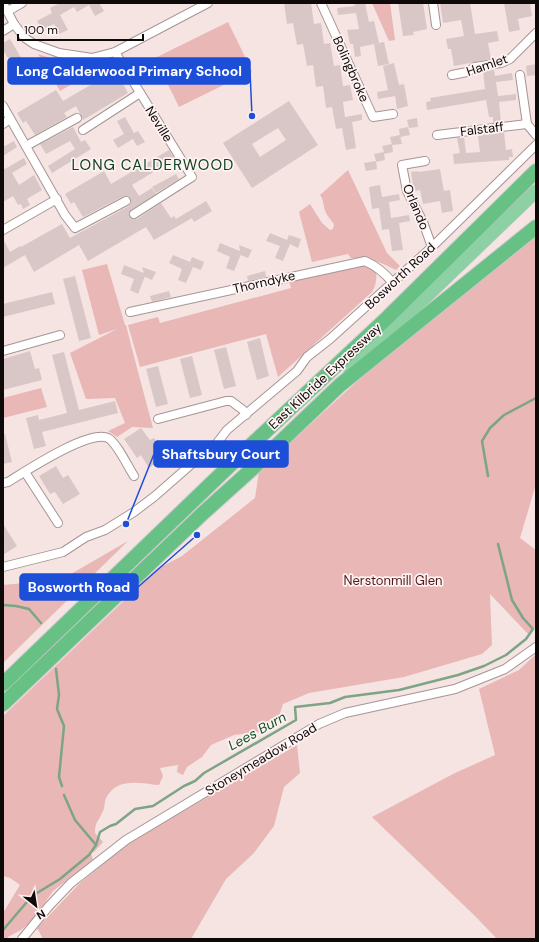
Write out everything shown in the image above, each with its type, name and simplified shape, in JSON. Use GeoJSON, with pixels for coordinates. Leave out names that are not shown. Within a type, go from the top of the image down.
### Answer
{"type":"FeatureCollection","features":[{"type":"Feature","properties":{"kind":"highway","name":"East Kilbride Expressway"},"geometry":{"type":"LineString","coordinates":[[3,684],[244,452],[387,318],[536,171]]}},
{"type":"Feature","properties":{"kind":"highway","name":"East Kilbride Expressway"},"geometry":{"type":"LineString","coordinates":[[3,704],[340,385],[536,226]]}},
{"type":"Feature","properties":{"kind":"main road","name":"East Kilbride Expressway"},"geometry":{"type":"LineString","coordinates":[[387,318],[536,179]]}},
{"type":"Feature","properties":{"kind":"main road","name":"East Kilbride Expressway"},"geometry":{"type":"LineString","coordinates":[[202,514],[249,466],[536,191]]}},
{"type":"Feature","properties":{"kind":"street"},"geometry":{"type":"LineString","coordinates":[[3,3],[14,24],[25,38],[34,44],[59,53],[92,58],[115,52],[208,3]]}},
{"type":"Feature","properties":{"kind":"street"},"geometry":{"type":"LineString","coordinates":[[8,11],[22,3]]}},
{"type":"Feature","properties":{"kind":"street","name":"Bolingbroke"},"geometry":{"type":"LineString","coordinates":[[321,3],[373,117],[393,114]]}},
{"type":"Feature","properties":{"kind":"street"},"geometry":{"type":"LineString","coordinates":[[433,3],[436,25]]}},
{"type":"Feature","properties":{"kind":"street"},"geometry":{"type":"LineString","coordinates":[[3,30],[14,24]]}},
{"type":"Feature","properties":{"kind":"street","name":"Hamlet"},"geometry":{"type":"LineString","coordinates":[[452,75],[467,72],[475,67],[510,59],[536,33]]}},
{"type":"Feature","properties":{"kind":"street","name":"Neville"},"geometry":{"type":"LineString","coordinates":[[115,52],[192,178],[134,214]]}},
{"type":"Feature","properties":{"kind":"street"},"geometry":{"type":"LineString","coordinates":[[520,75],[527,124],[536,135]]}},
{"type":"Feature","properties":{"kind":"street","name":"Neville"},"geometry":{"type":"LineString","coordinates":[[83,130],[140,93]]}},
{"type":"Feature","properties":{"kind":"street"},"geometry":{"type":"LineString","coordinates":[[3,106],[65,215],[75,228],[126,200]]}},
{"type":"Feature","properties":{"kind":"street"},"geometry":{"type":"LineString","coordinates":[[26,146],[77,118]]}},
{"type":"Feature","properties":{"kind":"street"},"geometry":{"type":"LineString","coordinates":[[3,124],[10,120]]}},
{"type":"Feature","properties":{"kind":"street","name":"Falstaff"},"geometry":{"type":"LineString","coordinates":[[437,135],[527,124]]}},
{"type":"Feature","properties":{"kind":"street","name":"Bosworth Road"},"geometry":{"type":"LineString","coordinates":[[3,567],[63,552],[86,538],[105,530],[134,512],[214,447],[227,430],[297,371],[307,357],[432,247],[536,145]]}},
{"type":"Feature","properties":{"kind":"street","name":"Orlando"},"geometry":{"type":"LineString","coordinates":[[425,161],[402,165],[407,190],[423,222],[432,247]]}},
{"type":"Feature","properties":{"kind":"street"},"geometry":{"type":"LineString","coordinates":[[3,230],[57,199]]}},
{"type":"Feature","properties":{"kind":"street","name":"Thorndyke"},"geometry":{"type":"LineString","coordinates":[[130,312],[365,261],[376,266],[392,282]]}},
{"type":"Feature","properties":{"kind":"street"},"geometry":{"type":"LineString","coordinates":[[3,351],[60,335]]}},
{"type":"Feature","properties":{"kind":"street"},"geometry":{"type":"LineString","coordinates":[[158,419],[226,401],[231,401],[243,410],[246,415]]}},
{"type":"Feature","properties":{"kind":"street"},"geometry":{"type":"LineString","coordinates":[[3,483],[82,440],[102,436],[109,438],[114,444],[134,476]]}},
{"type":"Feature","properties":{"kind":"street"},"geometry":{"type":"LineString","coordinates":[[25,472],[58,523]]}},
{"type":"Feature","properties":{"kind":"street","name":"Stoneymeadow Road"},"geometry":{"type":"LineString","coordinates":[[22,939],[49,906],[72,883],[126,840],[319,724],[345,712],[455,689],[505,669],[536,647]]}},
{"type":"Feature","properties":{"kind":"green space"},"geometry":{"type":"Polygon","coordinates":[[[372,3],[390,3],[395,40],[389,41],[372,3]]]}},
{"type":"Feature","properties":{"kind":"green space"},"geometry":{"type":"Polygon","coordinates":[[[228,22],[252,71],[179,107],[155,58],[228,22]]]}},
{"type":"Feature","properties":{"kind":"green space"},"geometry":{"type":"Polygon","coordinates":[[[38,54],[71,63],[107,64],[60,91],[38,54]]]}},
{"type":"Feature","properties":{"kind":"green space"},"geometry":{"type":"Polygon","coordinates":[[[348,170],[387,253],[400,266],[396,270],[374,261],[351,258],[348,254],[312,262],[299,212],[310,204],[322,223],[330,230],[333,229],[334,224],[325,211],[320,195],[348,170]]]}},
{"type":"Feature","properties":{"kind":"green space","name":"Nerstonmill Glen"},"geometry":{"type":"Polygon","coordinates":[[[536,235],[536,484],[520,538],[536,550],[536,626],[529,635],[490,594],[492,645],[482,654],[404,677],[309,693],[283,704],[276,725],[258,732],[234,735],[211,745],[202,757],[187,767],[183,775],[177,772],[178,765],[160,768],[163,776],[159,785],[129,783],[116,787],[106,798],[104,810],[96,824],[95,833],[103,842],[94,852],[90,850],[93,860],[53,891],[32,921],[7,939],[3,939],[3,913],[20,885],[10,878],[3,876],[3,716],[157,569],[182,556],[255,498],[259,471],[385,356],[536,235]]]}},
{"type":"Feature","properties":{"kind":"green space"},"geometry":{"type":"Polygon","coordinates":[[[107,264],[126,325],[153,428],[132,427],[117,437],[108,431],[125,423],[115,398],[86,399],[70,353],[117,329],[99,335],[82,270],[107,264]]]}},
{"type":"Feature","properties":{"kind":"green space"},"geometry":{"type":"Polygon","coordinates":[[[367,265],[376,270],[376,282],[372,292],[278,377],[266,334],[140,367],[128,325],[158,317],[160,323],[291,288],[289,281],[367,265]]]}},
{"type":"Feature","properties":{"kind":"green space"},"geometry":{"type":"Polygon","coordinates":[[[41,388],[47,407],[3,418],[3,398],[41,388]]]}},
{"type":"Feature","properties":{"kind":"green space"},"geometry":{"type":"Polygon","coordinates":[[[128,541],[3,663],[3,585],[24,583],[71,574],[128,541]]]}},
{"type":"Feature","properties":{"kind":"green space"},"geometry":{"type":"Polygon","coordinates":[[[536,654],[536,939],[497,939],[372,817],[453,774],[495,755],[479,689],[519,670],[536,654]]]}},
{"type":"Feature","properties":{"kind":"green space"},"geometry":{"type":"Polygon","coordinates":[[[297,745],[300,773],[284,787],[274,826],[253,854],[226,879],[191,939],[43,939],[37,928],[79,884],[127,844],[297,745]]]}},
{"type":"Feature","properties":{"kind":"building"},"geometry":{"type":"Polygon","coordinates":[[[60,3],[99,3],[104,11],[95,16],[89,5],[77,12],[74,7],[60,15],[68,30],[59,34],[54,24],[42,30],[37,21],[52,13],[50,8],[60,3]]]}},
{"type":"Feature","properties":{"kind":"building"},"geometry":{"type":"Polygon","coordinates":[[[284,3],[311,3],[314,24],[321,23],[324,44],[330,43],[334,66],[340,65],[343,86],[350,85],[353,100],[343,102],[345,117],[362,114],[362,120],[352,122],[356,148],[346,150],[342,128],[336,129],[332,107],[326,108],[323,86],[316,87],[313,65],[307,66],[303,44],[297,45],[293,23],[287,24],[284,3]]]}},
{"type":"Feature","properties":{"kind":"building"},"geometry":{"type":"Polygon","coordinates":[[[354,3],[365,3],[369,22],[374,21],[379,43],[360,47],[361,56],[355,57],[353,44],[350,44],[347,30],[359,29],[356,13],[338,15],[337,8],[355,6],[354,3]]]}},
{"type":"Feature","properties":{"kind":"building"},"geometry":{"type":"Polygon","coordinates":[[[398,3],[423,3],[427,29],[413,32],[414,35],[403,36],[398,3]]]}},
{"type":"Feature","properties":{"kind":"building"},"geometry":{"type":"Polygon","coordinates":[[[440,3],[470,3],[475,34],[497,31],[499,41],[488,43],[491,59],[454,66],[451,49],[448,49],[446,39],[464,36],[461,20],[443,23],[440,3]]]}},
{"type":"Feature","properties":{"kind":"building"},"geometry":{"type":"Polygon","coordinates":[[[504,3],[530,3],[532,16],[518,19],[520,30],[509,32],[504,3]]]}},
{"type":"Feature","properties":{"kind":"building"},"geometry":{"type":"Polygon","coordinates":[[[10,39],[33,78],[24,84],[3,50],[3,43],[10,39]]]}},
{"type":"Feature","properties":{"kind":"building"},"geometry":{"type":"Polygon","coordinates":[[[384,42],[389,64],[378,66],[374,44],[384,42]]]}},
{"type":"Feature","properties":{"kind":"building"},"geometry":{"type":"Polygon","coordinates":[[[394,63],[399,85],[404,84],[408,106],[397,109],[395,96],[378,99],[377,92],[388,90],[383,66],[394,63]]]}},
{"type":"Feature","properties":{"kind":"building"},"geometry":{"type":"Polygon","coordinates":[[[536,64],[536,75],[527,76],[526,66],[536,64]]]}},
{"type":"Feature","properties":{"kind":"building"},"geometry":{"type":"Polygon","coordinates":[[[118,69],[124,78],[121,80],[128,93],[83,120],[76,106],[64,113],[67,117],[35,135],[26,121],[23,123],[17,113],[56,90],[63,101],[118,69]]]}},
{"type":"Feature","properties":{"kind":"building"},"geometry":{"type":"Polygon","coordinates":[[[494,70],[495,76],[512,73],[513,80],[496,82],[498,96],[516,94],[516,100],[499,102],[501,122],[493,123],[493,117],[489,117],[486,100],[427,110],[426,102],[431,101],[430,98],[485,89],[483,71],[494,70]]]}},
{"type":"Feature","properties":{"kind":"building"},"geometry":{"type":"Polygon","coordinates":[[[289,101],[318,145],[252,188],[223,143],[289,101]],[[278,128],[252,144],[260,157],[286,140],[278,128]]]}},
{"type":"Feature","properties":{"kind":"building"},"geometry":{"type":"Polygon","coordinates":[[[125,117],[134,133],[138,131],[145,142],[137,146],[133,139],[118,148],[113,140],[124,134],[117,121],[125,117]]]}},
{"type":"Feature","properties":{"kind":"building"},"geometry":{"type":"Polygon","coordinates":[[[417,118],[418,127],[409,128],[407,120],[417,118]]]}},
{"type":"Feature","properties":{"kind":"building"},"geometry":{"type":"Polygon","coordinates":[[[73,127],[81,142],[85,140],[91,149],[52,173],[48,166],[75,149],[70,141],[46,154],[40,144],[73,127]]]}},
{"type":"Feature","properties":{"kind":"building"},"geometry":{"type":"Polygon","coordinates":[[[408,127],[410,135],[400,137],[399,129],[408,127]]]}},
{"type":"Feature","properties":{"kind":"building"},"geometry":{"type":"Polygon","coordinates":[[[504,132],[506,150],[512,149],[513,157],[509,157],[509,160],[454,164],[453,154],[460,153],[457,138],[464,137],[466,153],[480,152],[478,136],[504,132]]]}},
{"type":"Feature","properties":{"kind":"building"},"geometry":{"type":"Polygon","coordinates":[[[400,135],[402,144],[392,145],[390,137],[400,135]]]}},
{"type":"Feature","properties":{"kind":"building"},"geometry":{"type":"Polygon","coordinates":[[[14,141],[17,147],[3,156],[3,147],[14,141]]]}},
{"type":"Feature","properties":{"kind":"building"},"geometry":{"type":"Polygon","coordinates":[[[392,144],[393,152],[384,154],[385,160],[376,162],[377,169],[366,171],[364,163],[376,161],[374,154],[384,152],[382,146],[392,144]]]}},
{"type":"Feature","properties":{"kind":"building"},"geometry":{"type":"Polygon","coordinates":[[[169,150],[175,159],[132,185],[139,196],[152,188],[156,194],[131,210],[129,214],[130,217],[137,219],[161,203],[171,218],[174,216],[176,219],[206,201],[212,211],[194,222],[192,218],[154,240],[146,227],[88,261],[79,245],[34,272],[25,255],[3,268],[3,239],[10,252],[62,224],[70,238],[129,206],[131,202],[129,197],[124,196],[83,217],[74,202],[71,204],[65,194],[104,171],[111,184],[169,150]]]}},
{"type":"Feature","properties":{"kind":"building"},"geometry":{"type":"Polygon","coordinates":[[[24,158],[27,164],[12,173],[19,185],[34,175],[42,190],[27,199],[30,205],[23,209],[21,204],[18,205],[13,196],[3,202],[3,170],[24,158]]]}},
{"type":"Feature","properties":{"kind":"building"},"geometry":{"type":"Polygon","coordinates":[[[440,169],[444,191],[450,190],[453,211],[442,213],[440,201],[423,204],[420,190],[414,191],[411,172],[440,169]]]}},
{"type":"Feature","properties":{"kind":"building"},"geometry":{"type":"Polygon","coordinates":[[[176,174],[179,179],[156,193],[152,187],[176,174]]]}},
{"type":"Feature","properties":{"kind":"building"},"geometry":{"type":"Polygon","coordinates":[[[380,185],[382,197],[399,194],[400,200],[389,202],[391,218],[409,215],[410,221],[399,223],[403,250],[392,251],[389,229],[382,230],[379,208],[372,209],[369,187],[380,185]]]}},
{"type":"Feature","properties":{"kind":"building"},"geometry":{"type":"Polygon","coordinates":[[[270,233],[287,240],[289,235],[301,239],[298,248],[290,244],[283,261],[275,258],[280,246],[266,241],[270,233]]]}},
{"type":"Feature","properties":{"kind":"building"},"geometry":{"type":"Polygon","coordinates":[[[220,243],[240,251],[239,245],[252,250],[248,258],[241,254],[234,271],[226,268],[230,257],[217,251],[220,243]]]}},
{"type":"Feature","properties":{"kind":"building"},"geometry":{"type":"Polygon","coordinates":[[[173,255],[190,262],[192,257],[204,262],[201,270],[193,267],[186,283],[178,280],[182,269],[169,263],[173,255]]]}},
{"type":"Feature","properties":{"kind":"building"},"geometry":{"type":"Polygon","coordinates":[[[124,265],[144,273],[142,267],[156,272],[152,280],[145,276],[138,294],[130,290],[134,279],[121,274],[124,265]]]}},
{"type":"Feature","properties":{"kind":"building"},"geometry":{"type":"Polygon","coordinates":[[[265,271],[266,277],[248,281],[247,276],[265,271]]]}},
{"type":"Feature","properties":{"kind":"building"},"geometry":{"type":"Polygon","coordinates":[[[75,276],[91,338],[79,341],[63,279],[75,276]]]}},
{"type":"Feature","properties":{"kind":"building"},"geometry":{"type":"Polygon","coordinates":[[[169,291],[171,297],[152,302],[150,296],[169,291]]]}},
{"type":"Feature","properties":{"kind":"building"},"geometry":{"type":"Polygon","coordinates":[[[52,292],[55,304],[3,317],[3,304],[52,292]]]}},
{"type":"Feature","properties":{"kind":"building"},"geometry":{"type":"Polygon","coordinates":[[[260,338],[269,376],[257,380],[247,342],[260,338]]]}},
{"type":"Feature","properties":{"kind":"building"},"geometry":{"type":"Polygon","coordinates":[[[226,347],[236,386],[224,389],[214,350],[226,347]]]}},
{"type":"Feature","properties":{"kind":"building"},"geometry":{"type":"Polygon","coordinates":[[[30,351],[35,369],[39,368],[42,380],[3,390],[3,359],[30,351]]]}},
{"type":"Feature","properties":{"kind":"building"},"geometry":{"type":"Polygon","coordinates":[[[64,352],[79,410],[115,401],[118,413],[42,432],[46,446],[34,449],[26,418],[38,415],[39,420],[67,413],[52,355],[64,352]]]}},
{"type":"Feature","properties":{"kind":"building"},"geometry":{"type":"Polygon","coordinates":[[[192,356],[202,395],[190,398],[180,359],[192,356]]]}},
{"type":"Feature","properties":{"kind":"building"},"geometry":{"type":"Polygon","coordinates":[[[158,366],[168,404],[156,407],[146,369],[158,366]]]}},
{"type":"Feature","properties":{"kind":"building"},"geometry":{"type":"Polygon","coordinates":[[[141,428],[150,440],[154,438],[166,456],[149,468],[141,455],[137,458],[124,439],[141,428]]]}},
{"type":"Feature","properties":{"kind":"building"},"geometry":{"type":"Polygon","coordinates":[[[3,434],[5,434],[12,462],[3,464],[3,434]]]}},
{"type":"Feature","properties":{"kind":"building"},"geometry":{"type":"Polygon","coordinates":[[[56,466],[63,478],[68,475],[80,494],[63,504],[55,492],[50,494],[39,476],[56,466]]]}},
{"type":"Feature","properties":{"kind":"building"},"geometry":{"type":"Polygon","coordinates":[[[3,524],[17,546],[3,555],[3,524]]]}},
{"type":"Feature","properties":{"kind":"waterway","name":"Lees Burn"},"geometry":{"type":"LineString","coordinates":[[488,476],[482,441],[490,428],[504,415],[536,398]]}},
{"type":"Feature","properties":{"kind":"waterway","name":"Lees Burn"},"geometry":{"type":"LineString","coordinates":[[3,930],[32,896],[60,879],[89,855],[96,845],[100,832],[116,824],[135,809],[153,806],[184,786],[195,781],[204,773],[296,720],[295,707],[330,703],[345,697],[399,690],[458,675],[484,666],[506,655],[526,639],[533,629],[523,618],[512,600],[498,544]]}},
{"type":"Feature","properties":{"kind":"waterway"},"geometry":{"type":"LineString","coordinates":[[3,605],[29,609],[41,623]]}},
{"type":"Feature","properties":{"kind":"waterway"},"geometry":{"type":"LineString","coordinates":[[56,669],[59,695],[57,709],[64,726],[59,777],[62,786]]}},
{"type":"Feature","properties":{"kind":"waterway"},"geometry":{"type":"LineString","coordinates":[[64,795],[75,820],[96,845]]}},
{"type":"Feature","properties":{"kind":"place","name":"Long Calderwood Primary School"},"geometry":{"type":"Point","coordinates":[252,116]}},
{"type":"Feature","properties":{"kind":"place","name":"Shaftsbury Court"},"geometry":{"type":"Point","coordinates":[126,524]}},
{"type":"Feature","properties":{"kind":"place","name":"Bosworth Road"},"geometry":{"type":"Point","coordinates":[197,535]}},
{"type":"Feature","properties":{"kind":"district","name":"LONG CALDERWOOD"},"geometry":{"type":"Point","coordinates":[153,165]}}]}
